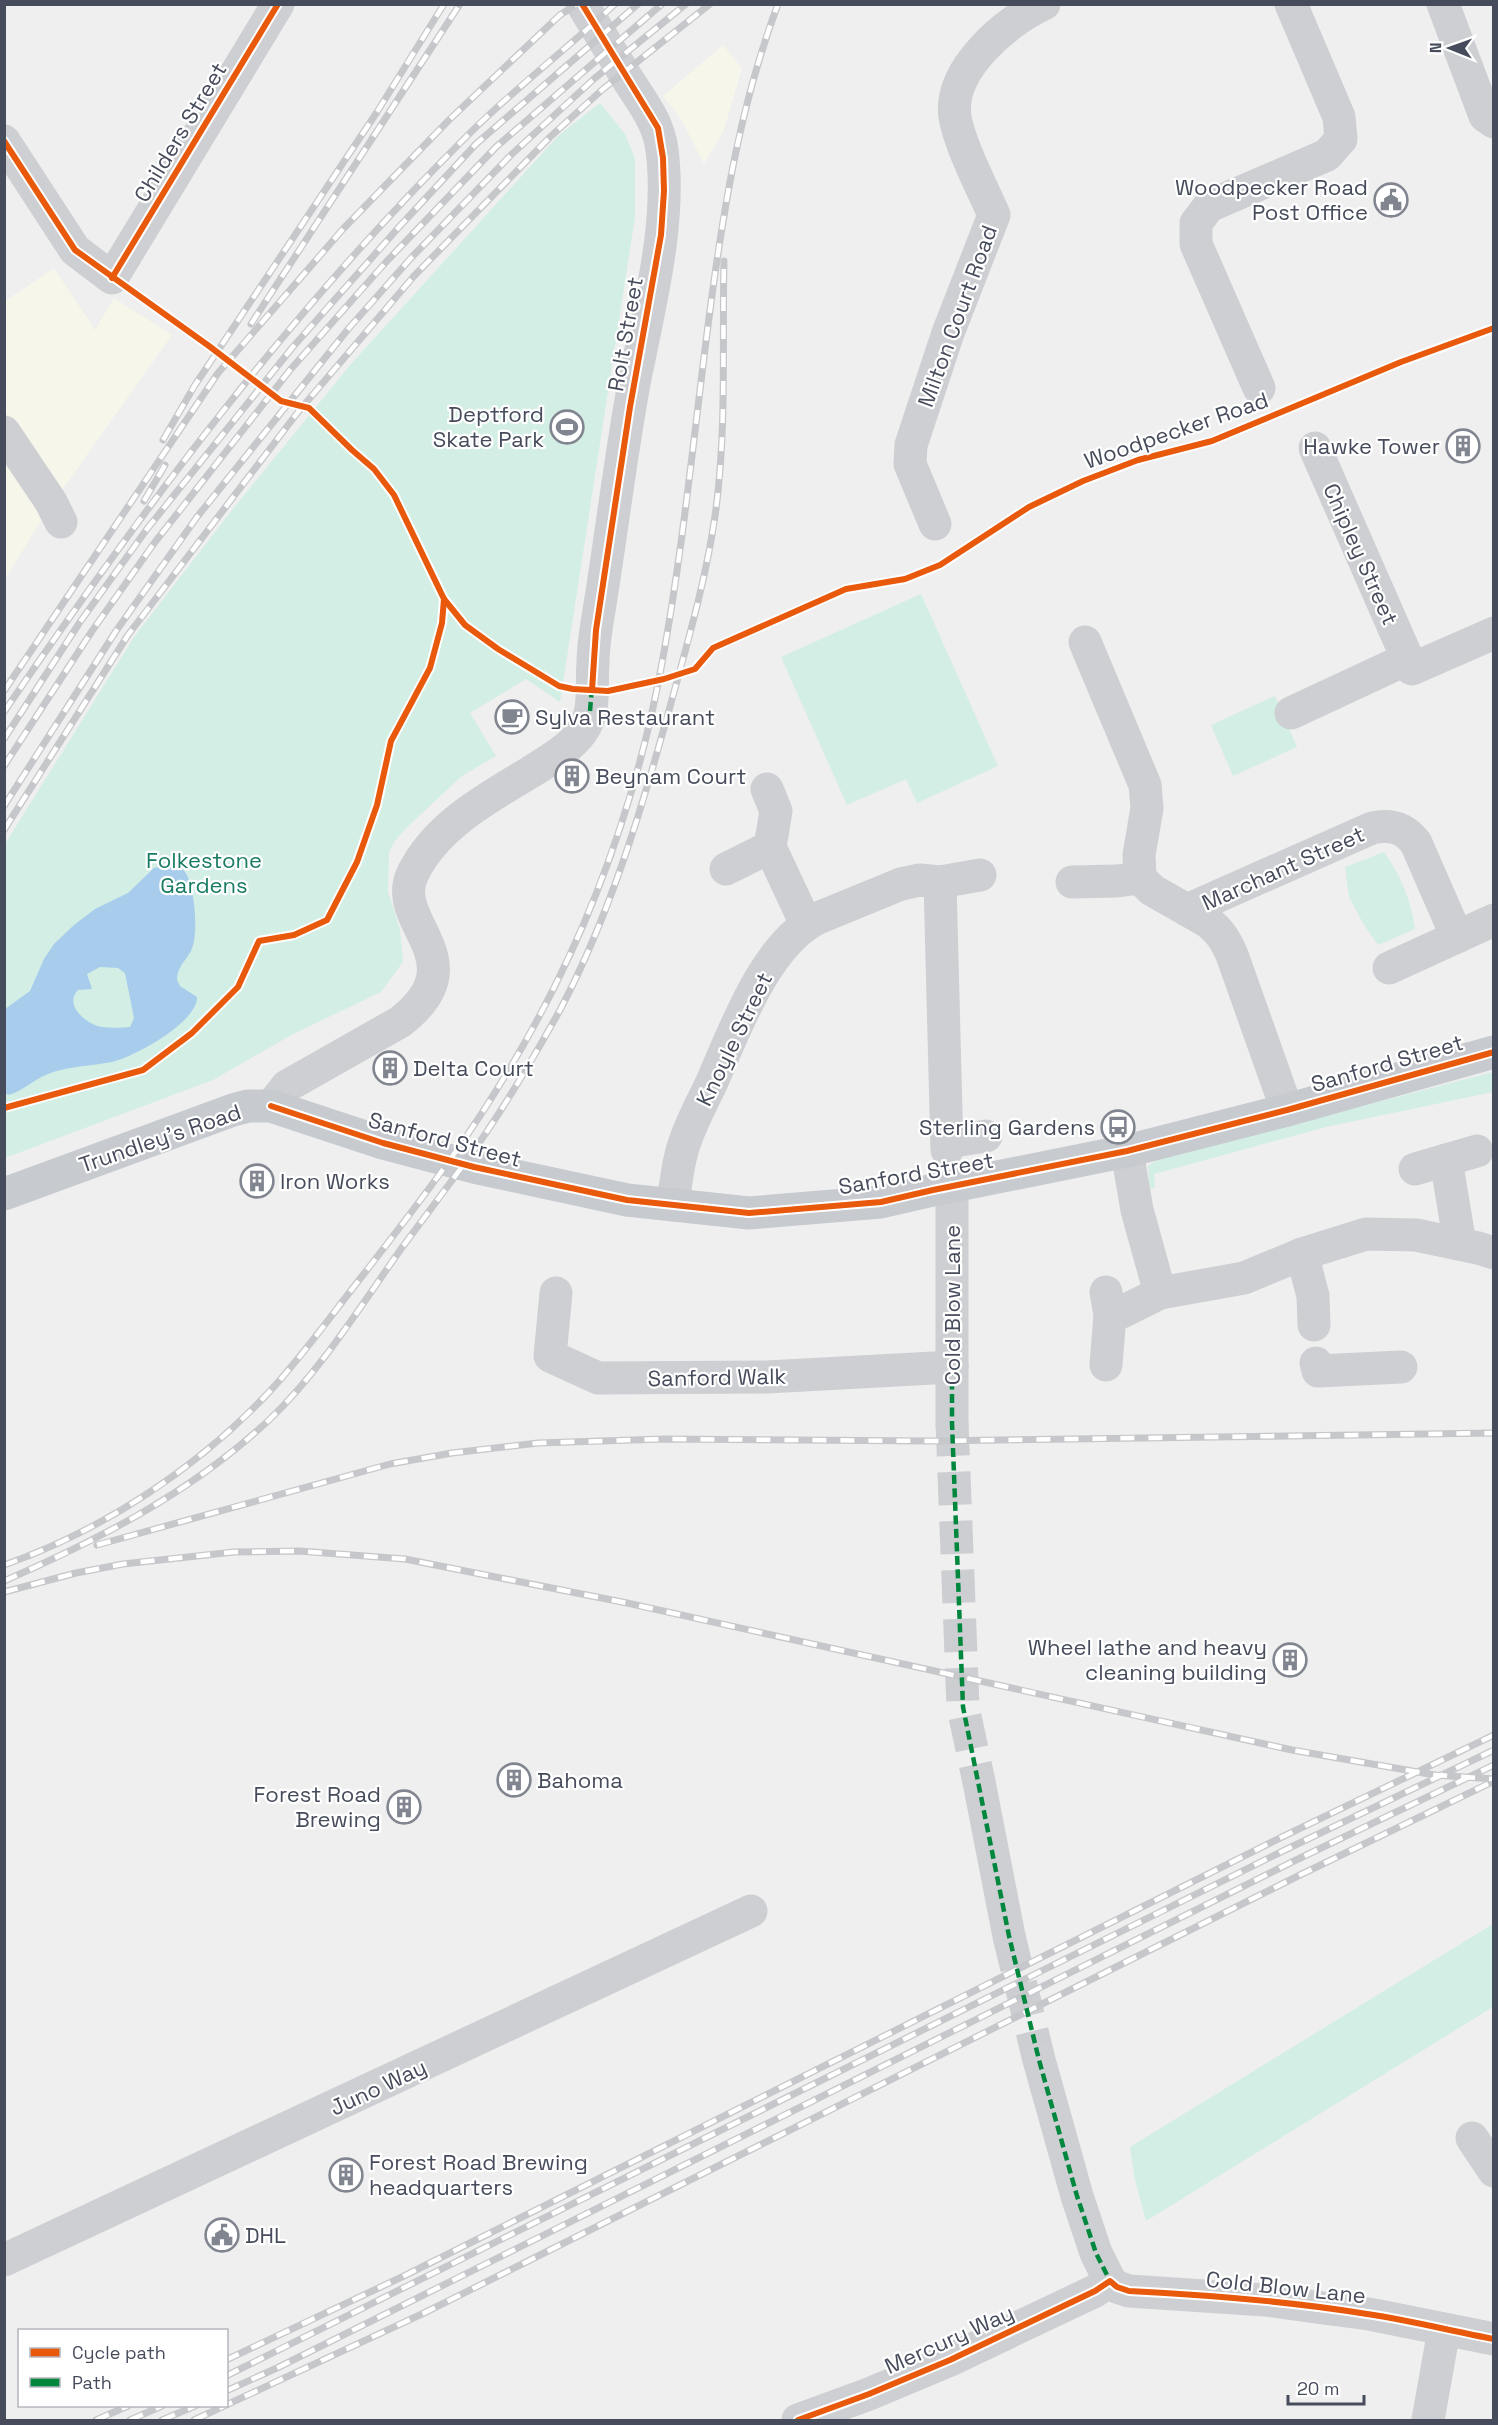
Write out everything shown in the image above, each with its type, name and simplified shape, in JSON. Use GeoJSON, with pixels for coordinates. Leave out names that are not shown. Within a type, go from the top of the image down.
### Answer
{"type":"FeatureCollection","features":[{"type":"Feature","properties":{"kind":"main road","name":"Sanford Street"},"geometry":{"type":"LineString","coordinates":[[271,1106],[383,1143],[474,1167],[627,1200],[749,1213],[881,1202],[1127,1151],[1287,1110],[1494,1052]]}},
{"type":"Feature","properties":{"kind":"main road","name":"Trundley's Road"},"geometry":{"type":"LineString","coordinates":[[4,1194],[233,1110],[248,1106],[271,1106]]}},
{"type":"Feature","properties":{"kind":"street","name":"Childers Street"},"geometry":{"type":"LineString","coordinates":[[4,141],[75,250],[112,278],[278,4]]}},
{"type":"Feature","properties":{"kind":"street","name":"Rolt Street"},"geometry":{"type":"LineString","coordinates":[[582,4],[658,128],[663,158],[664,191],[661,235],[630,407],[596,630],[591,700]]}},
{"type":"Feature","properties":{"kind":"street","name":"Milton Court Road"},"geometry":{"type":"LineString","coordinates":[[935,524],[910,464],[911,445],[948,333],[994,215],[965,148],[955,116],[958,86],[975,59],[997,32],[1025,12],[1044,4]]}},
{"type":"Feature","properties":{"kind":"street"},"geometry":{"type":"LineString","coordinates":[[1259,388],[1196,244],[1196,223],[1209,206],[1327,155],[1341,139],[1339,117],[1291,4]]}},
{"type":"Feature","properties":{"kind":"street"},"geometry":{"type":"LineString","coordinates":[[1443,4],[1485,116],[1494,122]]}},
{"type":"Feature","properties":{"kind":"street"},"geometry":{"type":"LineString","coordinates":[[4,432],[51,502],[61,522]]}},
{"type":"Feature","properties":{"kind":"street","name":"Chipley Street"},"geometry":{"type":"LineString","coordinates":[[1315,448],[1407,659]]}},
{"type":"Feature","properties":{"kind":"street"},"geometry":{"type":"LineString","coordinates":[[1291,713],[1407,659],[1412,669],[1494,633]]}},
{"type":"Feature","properties":{"kind":"street"},"geometry":{"type":"LineString","coordinates":[[1086,642],[1145,785],[1147,816],[1139,855],[1140,878],[1152,890],[1208,922],[1225,939],[1287,1110]]}},
{"type":"Feature","properties":{"kind":"street","name":"Trundley's Road"},"geometry":{"type":"LineString","coordinates":[[271,1106],[287,1086],[390,1028],[412,1012],[426,992],[433,973],[432,952],[407,897],[409,882],[418,863],[441,834],[461,818],[568,746],[582,730],[591,700]]}},
{"type":"Feature","properties":{"kind":"street"},"geometry":{"type":"LineString","coordinates":[[767,789],[776,811],[770,847],[806,924]]}},
{"type":"Feature","properties":{"kind":"street","name":"Marchant Street"},"geometry":{"type":"LineString","coordinates":[[1186,910],[1372,828],[1390,826],[1405,831],[1416,843],[1456,937]]}},
{"type":"Feature","properties":{"kind":"street"},"geometry":{"type":"LineString","coordinates":[[726,869],[770,847]]}},
{"type":"Feature","properties":{"kind":"street","name":"Knoyle Street"},"geometry":{"type":"LineString","coordinates":[[672,1205],[685,1141],[754,988],[766,969],[806,924],[901,884],[920,880],[940,882],[980,875]]}},
{"type":"Feature","properties":{"kind":"street"},"geometry":{"type":"LineString","coordinates":[[1072,882],[1140,878]]}},
{"type":"Feature","properties":{"kind":"street"},"geometry":{"type":"LineString","coordinates":[[940,882],[947,1146],[986,1136]]}},
{"type":"Feature","properties":{"kind":"street"},"geometry":{"type":"LineString","coordinates":[[1389,968],[1494,920]]}},
{"type":"Feature","properties":{"kind":"street"},"geometry":{"type":"LineString","coordinates":[[1127,1151],[1137,1209],[1160,1293]]}},
{"type":"Feature","properties":{"kind":"street"},"geometry":{"type":"LineString","coordinates":[[1415,1169],[1477,1151]]}},
{"type":"Feature","properties":{"kind":"street"},"geometry":{"type":"LineString","coordinates":[[1446,1160],[1460,1244]]}},
{"type":"Feature","properties":{"kind":"street","name":"Cold Blow Lane"},"geometry":{"type":"LineString","coordinates":[[952,1187],[952,1423]]}},
{"type":"Feature","properties":{"kind":"street"},"geometry":{"type":"LineString","coordinates":[[1106,1365],[1113,1306],[1160,1293],[1244,1278],[1302,1254],[1366,1234],[1416,1235],[1494,1253]]}},
{"type":"Feature","properties":{"kind":"street"},"geometry":{"type":"LineString","coordinates":[[1302,1254],[1313,1296],[1314,1325]]}},
{"type":"Feature","properties":{"kind":"street","name":"Sanford Walk"},"geometry":{"type":"LineString","coordinates":[[556,1293],[550,1356],[598,1378],[767,1377],[952,1368]]}},
{"type":"Feature","properties":{"kind":"street"},"geometry":{"type":"LineString","coordinates":[[1316,1363],[1318,1371],[1401,1367]]}},
{"type":"Feature","properties":{"kind":"street"},"geometry":{"type":"LineString","coordinates":[[979,1782],[1009,1936]]}},
{"type":"Feature","properties":{"kind":"street","name":"Juno Way"},"geometry":{"type":"LineString","coordinates":[[4,2260],[751,1911]]}},
{"type":"Feature","properties":{"kind":"street"},"geometry":{"type":"LineString","coordinates":[[1039,2060],[1077,2196],[1096,2253],[1110,2281]]}},
{"type":"Feature","properties":{"kind":"street"},"geometry":{"type":"LineString","coordinates":[[1472,2138],[1494,2171]]}},
{"type":"Feature","properties":{"kind":"street","name":"Cold Blow Lane"},"geometry":{"type":"LineString","coordinates":[[1110,2281],[1117,2287],[1129,2291],[1265,2300],[1369,2314],[1494,2339]]}},
{"type":"Feature","properties":{"kind":"street","name":"Mercury Way"},"geometry":{"type":"LineString","coordinates":[[814,2418],[950,2360],[1095,2291],[1110,2281]]}},
{"type":"Feature","properties":{"kind":"street"},"geometry":{"type":"LineString","coordinates":[[1428,2421],[1444,2330]]}},
{"type":"Feature","properties":{"kind":"shaded area"},"geometry":{"type":"Polygon","coordinates":[[[723,45],[742,68],[724,130],[704,164],[681,119],[663,96],[723,45]]]}},
{"type":"Feature","properties":{"kind":"shaded area"},"geometry":{"type":"Polygon","coordinates":[[[54,268],[95,330],[114,298],[172,335],[48,510],[5,579],[5,301],[54,268]]]}},
{"type":"Feature","properties":{"kind":"green space","name":"Folkestone Gardens"},"geometry":{"type":"Polygon","coordinates":[[[600,103],[625,134],[635,159],[635,217],[560,702],[526,679],[470,713],[496,756],[462,776],[394,842],[389,853],[388,892],[400,929],[403,962],[381,992],[293,1034],[213,1080],[5,1158],[5,844],[134,637],[232,510],[351,364],[558,136],[600,103]]]}},
{"type":"Feature","properties":{"kind":"green space"},"geometry":{"type":"Polygon","coordinates":[[[921,594],[998,766],[917,803],[906,779],[847,805],[781,657],[921,594]]]}},
{"type":"Feature","properties":{"kind":"green space"},"geometry":{"type":"Polygon","coordinates":[[[1275,696],[1297,747],[1233,776],[1211,725],[1275,696]]]}},
{"type":"Feature","properties":{"kind":"green space"},"geometry":{"type":"Polygon","coordinates":[[[1384,852],[1404,889],[1415,929],[1378,945],[1349,897],[1345,867],[1384,852]]]}},
{"type":"Feature","properties":{"kind":"green space"},"geometry":{"type":"Polygon","coordinates":[[[1493,1072],[1493,1092],[1326,1127],[1154,1174],[1155,1188],[1150,1189],[1148,1166],[1158,1159],[1493,1072]]]}},
{"type":"Feature","properties":{"kind":"green space"},"geometry":{"type":"Polygon","coordinates":[[[1493,1924],[1493,2007],[1146,2221],[1135,2180],[1130,2147],[1493,1924]]]}},
{"type":"Feature","properties":{"kind":"water"},"geometry":{"type":"Polygon","coordinates":[[[169,865],[180,867],[185,872],[191,888],[195,934],[191,951],[180,968],[177,980],[180,986],[197,997],[195,1007],[187,1017],[163,1037],[135,1053],[112,1062],[56,1071],[8,1095],[4,1092],[5,1009],[30,991],[44,959],[54,944],[74,925],[95,909],[128,893],[154,868],[169,865]],[[100,967],[87,974],[92,989],[78,990],[74,996],[73,1002],[79,1013],[90,1022],[102,1027],[130,1027],[134,1018],[125,973],[118,968],[100,967]]]}},
{"type":"Feature","properties":{"kind":"tunnel"},"geometry":{"type":"LineString","coordinates":[[952,1423],[963,1707],[979,1782]]}},
{"type":"Feature","properties":{"kind":"tunnel"},"geometry":{"type":"LineString","coordinates":[[1009,1936],[1039,2060]]}},
{"type":"Feature","properties":{"kind":"railway"},"geometry":{"type":"LineString","coordinates":[[163,440],[195,385],[377,112],[444,4]]}},
{"type":"Feature","properties":{"kind":"railway"},"geometry":{"type":"LineString","coordinates":[[251,324],[460,4]]}},
{"type":"Feature","properties":{"kind":"railway"},"geometry":{"type":"LineString","coordinates":[[4,691],[218,373],[343,229],[449,120],[560,15],[577,4]]}},
{"type":"Feature","properties":{"kind":"railway"},"geometry":{"type":"LineString","coordinates":[[4,712],[164,487],[278,343],[337,274],[399,205],[482,121],[615,4]]}},
{"type":"Feature","properties":{"kind":"railway"},"geometry":{"type":"LineString","coordinates":[[4,739],[80,622],[147,529],[292,348],[476,144],[638,4]]}},
{"type":"Feature","properties":{"kind":"railway"},"geometry":{"type":"LineString","coordinates":[[4,766],[92,631],[155,542],[290,370],[386,262],[496,147],[662,4]]}},
{"type":"Feature","properties":{"kind":"railway"},"geometry":{"type":"LineString","coordinates":[[4,806],[116,631],[197,517],[349,328],[411,258],[512,154],[595,78],[686,4]]}},
{"type":"Feature","properties":{"kind":"railway"},"geometry":{"type":"LineString","coordinates":[[4,830],[128,635],[298,412],[414,276],[550,137],[603,89],[710,4]]}},
{"type":"Feature","properties":{"kind":"railway"},"geometry":{"type":"LineString","coordinates":[[4,1565],[78,1534],[148,1493],[213,1445],[271,1390],[318,1333],[453,1156],[502,1081],[557,982],[602,879],[637,773],[651,718],[676,577],[709,318],[727,198],[753,81],[778,4]]}},
{"type":"Feature","properties":{"kind":"railway"},"geometry":{"type":"LineString","coordinates":[[4,1581],[110,1531],[177,1492],[239,1446],[288,1401],[339,1338],[477,1146],[520,1080],[560,1010],[595,936],[624,860],[660,742],[702,587],[719,484],[723,389],[724,261]]}},
{"type":"Feature","properties":{"kind":"railway"},"geometry":{"type":"LineString","coordinates":[[144,501],[165,465]]}},
{"type":"Feature","properties":{"kind":"railway"},"geometry":{"type":"LineString","coordinates":[[97,1545],[390,1464],[452,1453],[538,1443],[664,1439],[931,1441],[1494,1433]]}},
{"type":"Feature","properties":{"kind":"railway"},"geometry":{"type":"LineString","coordinates":[[4,1592],[76,1573],[123,1564],[234,1552],[299,1551],[405,1559],[627,1603],[1292,1750],[1435,1775],[1494,1779]]}},
{"type":"Feature","properties":{"kind":"railway"},"geometry":{"type":"LineString","coordinates":[[228,2359],[406,2275],[1282,1837],[1494,1735]]}},
{"type":"Feature","properties":{"kind":"railway"},"geometry":{"type":"LineString","coordinates":[[228,2375],[1287,1849],[1494,1750]]}},
{"type":"Feature","properties":{"kind":"railway"},"geometry":{"type":"LineString","coordinates":[[228,2390],[277,2368],[1294,1861],[1494,1765]]}},
{"type":"Feature","properties":{"kind":"railway"},"geometry":{"type":"LineString","coordinates":[[228,2404],[424,2313],[1300,1875],[1494,1781]]}},
{"type":"Feature","properties":{"kind":"railway"},"geometry":{"type":"LineString","coordinates":[[96,2420],[126,2407]]}},
{"type":"Feature","properties":{"kind":"railway"},"geometry":{"type":"LineString","coordinates":[[130,2420],[160,2407]]}},
{"type":"Feature","properties":{"kind":"railway"},"geometry":{"type":"LineString","coordinates":[[162,2420],[193,2407]]}},
{"type":"Feature","properties":{"kind":"railway"},"geometry":{"type":"LineString","coordinates":[[194,2420],[222,2407]]}},
{"type":"Feature","properties":{"kind":"marked path"},"geometry":{"type":"LineString","coordinates":[[590,711],[592,686]]}},
{"type":"Feature","properties":{"kind":"marked path"},"geometry":{"type":"LineString","coordinates":[[952,1367],[952,1423],[963,1707],[1009,1936],[1039,2060],[1077,2196],[1096,2253],[1110,2281]]}},
{"type":"Feature","properties":{"kind":"cycle path"},"geometry":{"type":"LineString","coordinates":[[112,278],[278,4]]}},
{"type":"Feature","properties":{"kind":"cycle path"},"geometry":{"type":"LineString","coordinates":[[582,4],[658,128],[663,158],[664,191],[661,235],[630,407],[596,630],[592,690]]}},
{"type":"Feature","properties":{"kind":"cycle path","name":"Woodpecker Road"},"geometry":{"type":"LineString","coordinates":[[4,141],[75,250],[281,401],[309,408],[374,469],[394,495],[444,599],[465,625],[498,649],[559,686],[573,689],[608,691],[664,679],[695,669],[713,648],[846,589],[905,579],[940,565],[1029,507],[1083,481],[1138,460],[1212,441],[1401,362],[1494,328]]}},
{"type":"Feature","properties":{"kind":"cycle path"},"geometry":{"type":"LineString","coordinates":[[4,1108],[143,1070],[192,1033],[238,987],[259,941],[294,935],[327,920],[357,862],[377,805],[391,741],[430,668],[442,623],[444,599]]}},
{"type":"Feature","properties":{"kind":"cycle path"},"geometry":{"type":"LineString","coordinates":[[271,1106],[383,1143],[474,1167],[627,1200],[749,1213],[881,1202],[1127,1151],[1287,1110],[1494,1052]]}},
{"type":"Feature","properties":{"kind":"cycle path"},"geometry":{"type":"LineString","coordinates":[[798,2420],[869,2394],[950,2360],[1095,2291],[1110,2281],[1117,2287],[1129,2291],[1308,2305],[1383,2316],[1494,2339]]}},
{"type":"Feature","properties":{"kind":"place","name":"Woodpecker Road Post Office"},"geometry":{"type":"Point","coordinates":[1391,200]}},
{"type":"Feature","properties":{"kind":"place","name":"Deptford Skate Park"},"geometry":{"type":"Point","coordinates":[567,427]}},
{"type":"Feature","properties":{"kind":"place","name":"Hawke Tower"},"geometry":{"type":"Point","coordinates":[1463,446]}},
{"type":"Feature","properties":{"kind":"place","name":"Sylva Restaurant"},"geometry":{"type":"Point","coordinates":[512,717]}},
{"type":"Feature","properties":{"kind":"place","name":"Beynam Court"},"geometry":{"type":"Point","coordinates":[572,776]}},
{"type":"Feature","properties":{"kind":"place","name":"Delta Court"},"geometry":{"type":"Point","coordinates":[390,1068]}},
{"type":"Feature","properties":{"kind":"place","name":"Sterling Gardens"},"geometry":{"type":"Point","coordinates":[1118,1127]}},
{"type":"Feature","properties":{"kind":"place","name":"Iron Works"},"geometry":{"type":"Point","coordinates":[257,1181]}},
{"type":"Feature","properties":{"kind":"place","name":"Wheel lathe and heavy cleaning building"},"geometry":{"type":"Point","coordinates":[1290,1660]}},
{"type":"Feature","properties":{"kind":"place","name":"Bahoma"},"geometry":{"type":"Point","coordinates":[514,1780]}},
{"type":"Feature","properties":{"kind":"place","name":"Forest Road Brewing"},"geometry":{"type":"Point","coordinates":[404,1807]}},
{"type":"Feature","properties":{"kind":"place","name":"Forest Road Brewing headquarters"},"geometry":{"type":"Point","coordinates":[346,2175]}},
{"type":"Feature","properties":{"kind":"place","name":"DHL"},"geometry":{"type":"Point","coordinates":[222,2235]}}]}
